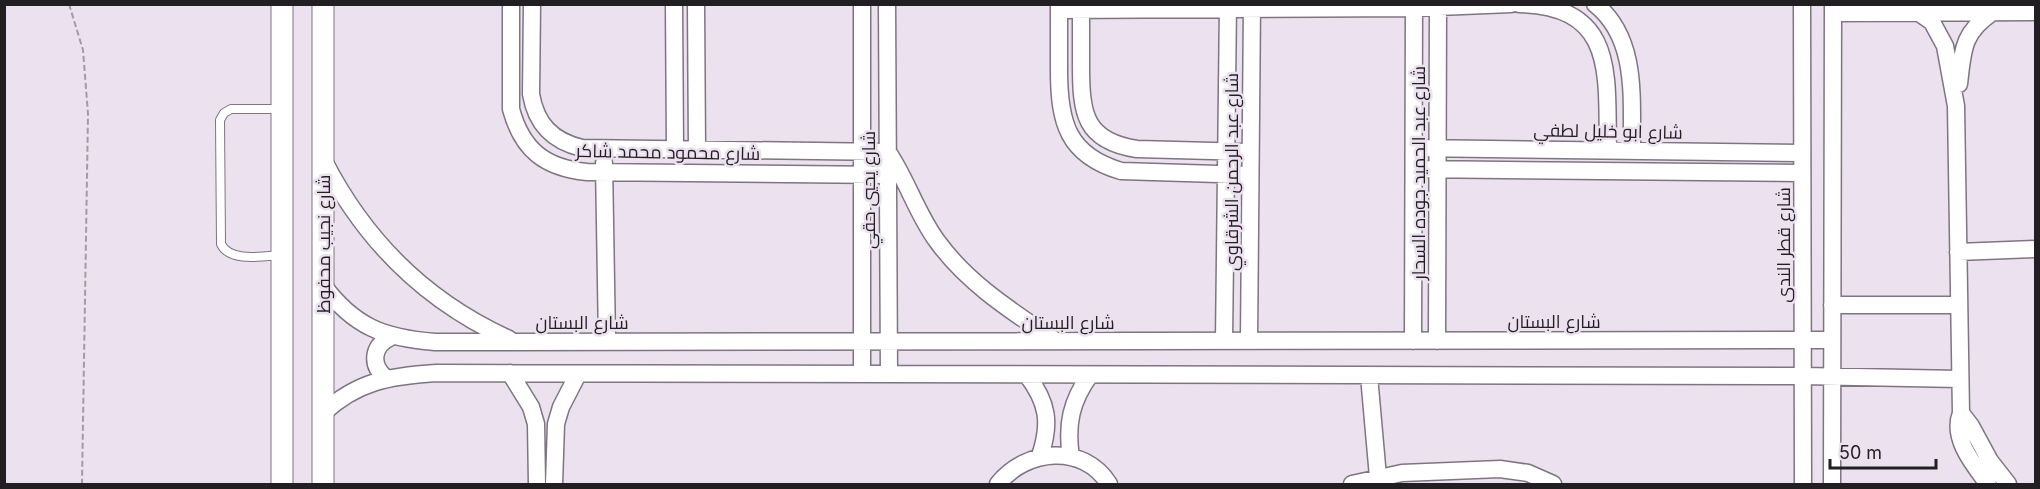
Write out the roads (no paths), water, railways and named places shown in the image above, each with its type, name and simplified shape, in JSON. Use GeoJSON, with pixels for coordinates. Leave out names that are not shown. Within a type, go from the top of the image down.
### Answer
{"type":"FeatureCollection","features":[{"type":"Feature","properties":{"kind":"street"},"geometry":{"type":"LineString","coordinates":[[282,4],[282,484]]}},
{"type":"Feature","properties":{"kind":"street","name":"شارع نجيب محفوظ"},"geometry":{"type":"LineString","coordinates":[[323,4],[323,484]]}},
{"type":"Feature","properties":{"kind":"street","name":"شارع محمود محمد شاكر"},"geometry":{"type":"LineString","coordinates":[[511,4],[510,91],[515,126],[524,141],[537,155],[552,164],[569,170],[604,172],[888,175]]}},
{"type":"Feature","properties":{"kind":"street","name":"شارع محمود محمد شاكر"},"geometry":{"type":"LineString","coordinates":[[532,4],[531,94],[533,107],[546,130],[569,145],[603,149],[888,152]]}},
{"type":"Feature","properties":{"kind":"street"},"geometry":{"type":"LineString","coordinates":[[674,4],[675,150]]}},
{"type":"Feature","properties":{"kind":"street"},"geometry":{"type":"LineString","coordinates":[[696,4],[697,150]]}},
{"type":"Feature","properties":{"kind":"street","name":"شارع يحيي حقي"},"geometry":{"type":"LineString","coordinates":[[862,4],[862,374]]}},
{"type":"Feature","properties":{"kind":"street","name":"شارع يحيي حقي"},"geometry":{"type":"LineString","coordinates":[[887,4],[889,374]]}},
{"type":"Feature","properties":{"kind":"street"},"geometry":{"type":"LineString","coordinates":[[1250,175],[1121,171],[1103,166],[1087,156],[1074,143],[1065,126],[1060,108],[1059,7],[1511,4]]}},
{"type":"Feature","properties":{"kind":"street"},"geometry":{"type":"LineString","coordinates":[[1519,4],[1551,8],[1568,13],[1583,23],[1595,37],[1606,71],[1608,150]]}},
{"type":"Feature","properties":{"kind":"street"},"geometry":{"type":"LineString","coordinates":[[1595,4],[1615,26],[1628,62],[1632,151]]}},
{"type":"Feature","properties":{"kind":"street"},"geometry":{"type":"LineString","coordinates":[[1791,4],[1802,33]]}},
{"type":"Feature","properties":{"kind":"street","name":"شارع قطر الندى"},"geometry":{"type":"LineString","coordinates":[[1802,4],[1803,484]]}},
{"type":"Feature","properties":{"kind":"street","name":"شارع عبد الحميد جوده السحار"},"geometry":{"type":"LineString","coordinates":[[1413,340],[1414,6]]}},
{"type":"Feature","properties":{"kind":"street","name":"شارع عبد الحميد جوده السحار"},"geometry":{"type":"LineString","coordinates":[[1437,341],[1438,6]]}},
{"type":"Feature","properties":{"kind":"street"},"geometry":{"type":"LineString","coordinates":[[1081,7],[1082,108],[1090,125],[1103,138],[1119,146],[1137,149],[1250,152]]}},
{"type":"Feature","properties":{"kind":"street","name":"شارع عبد الرحمن الشرقاوي"},"geometry":{"type":"LineString","coordinates":[[1224,341],[1228,7]]}},
{"type":"Feature","properties":{"kind":"street","name":"شارع عبد الرحمن الشرقاوي"},"geometry":{"type":"LineString","coordinates":[[1249,341],[1252,7]]}},
{"type":"Feature","properties":{"kind":"street"},"geometry":{"type":"LineString","coordinates":[[1832,484],[1833,9],[2036,12]]}},
{"type":"Feature","properties":{"kind":"street"},"geometry":{"type":"LineString","coordinates":[[1919,12],[1932,22],[1940,33],[1945,46],[1956,106]]}},
{"type":"Feature","properties":{"kind":"street"},"geometry":{"type":"LineString","coordinates":[[1988,484],[1973,465],[1960,438],[1958,421],[1961,413],[1956,106],[1962,58],[1968,36],[1974,27],[1993,12]]}},
{"type":"Feature","properties":{"kind":"street","name":"شارع ابو خليل لطفي"},"geometry":{"type":"LineString","coordinates":[[1414,148],[1802,153]]}},
{"type":"Feature","properties":{"kind":"street"},"geometry":{"type":"LineString","coordinates":[[603,149],[607,342]]}},
{"type":"Feature","properties":{"kind":"street"},"geometry":{"type":"LineString","coordinates":[[888,152],[936,240],[960,268],[987,294],[1057,341]]}},
{"type":"Feature","properties":{"kind":"street"},"geometry":{"type":"LineString","coordinates":[[323,159],[355,214],[402,269],[422,287],[467,318],[516,342]]}},
{"type":"Feature","properties":{"kind":"street"},"geometry":{"type":"LineString","coordinates":[[1414,169],[1802,173]]}},
{"type":"Feature","properties":{"kind":"street"},"geometry":{"type":"LineString","coordinates":[[1958,252],[2032,247]]}},
{"type":"Feature","properties":{"kind":"street","name":"شارع البستان"},"geometry":{"type":"LineString","coordinates":[[323,285],[337,305],[391,337],[435,342],[1832,340]]}},
{"type":"Feature","properties":{"kind":"street"},"geometry":{"type":"LineString","coordinates":[[1832,305],[1959,305]]}},
{"type":"Feature","properties":{"kind":"street"},"geometry":{"type":"LineString","coordinates":[[386,378],[379,373],[375,365],[375,356],[377,347],[383,340],[391,337]]}},
{"type":"Feature","properties":{"kind":"street"},"geometry":{"type":"LineString","coordinates":[[323,413],[340,398],[362,386],[386,378],[436,373],[1803,376],[1960,379]]}},
{"type":"Feature","properties":{"kind":"street"},"geometry":{"type":"LineString","coordinates":[[510,373],[531,407],[536,423],[537,484]]}},
{"type":"Feature","properties":{"kind":"street"},"geometry":{"type":"LineString","coordinates":[[555,484],[556,424],[561,407],[578,374]]}},
{"type":"Feature","properties":{"kind":"street"},"geometry":{"type":"LineString","coordinates":[[1028,375],[1045,405],[1047,431],[1040,456]]}},
{"type":"Feature","properties":{"kind":"street"},"geometry":{"type":"LineString","coordinates":[[1071,457],[1068,422],[1072,405],[1090,375]]}},
{"type":"Feature","properties":{"kind":"street"},"geometry":{"type":"LineString","coordinates":[[1369,375],[1378,477]]}},
{"type":"Feature","properties":{"kind":"street"},"geometry":{"type":"LineString","coordinates":[[1961,413],[1971,426],[1990,461],[2008,484]]}},
{"type":"Feature","properties":{"kind":"street"},"geometry":{"type":"LineString","coordinates":[[998,484],[1006,474],[1022,463],[1040,456],[1056,455],[1071,457],[1091,466],[1109,484]]}},
{"type":"Feature","properties":{"kind":"street"},"geometry":{"type":"LineString","coordinates":[[1352,484],[1402,473],[1500,469],[1528,473],[1553,484]]}},
{"type":"Feature","properties":{"kind":"lane"},"geometry":{"type":"LineString","coordinates":[[282,109],[231,109],[224,113],[220,120],[221,244],[223,249],[236,256],[282,255]]}}]}
